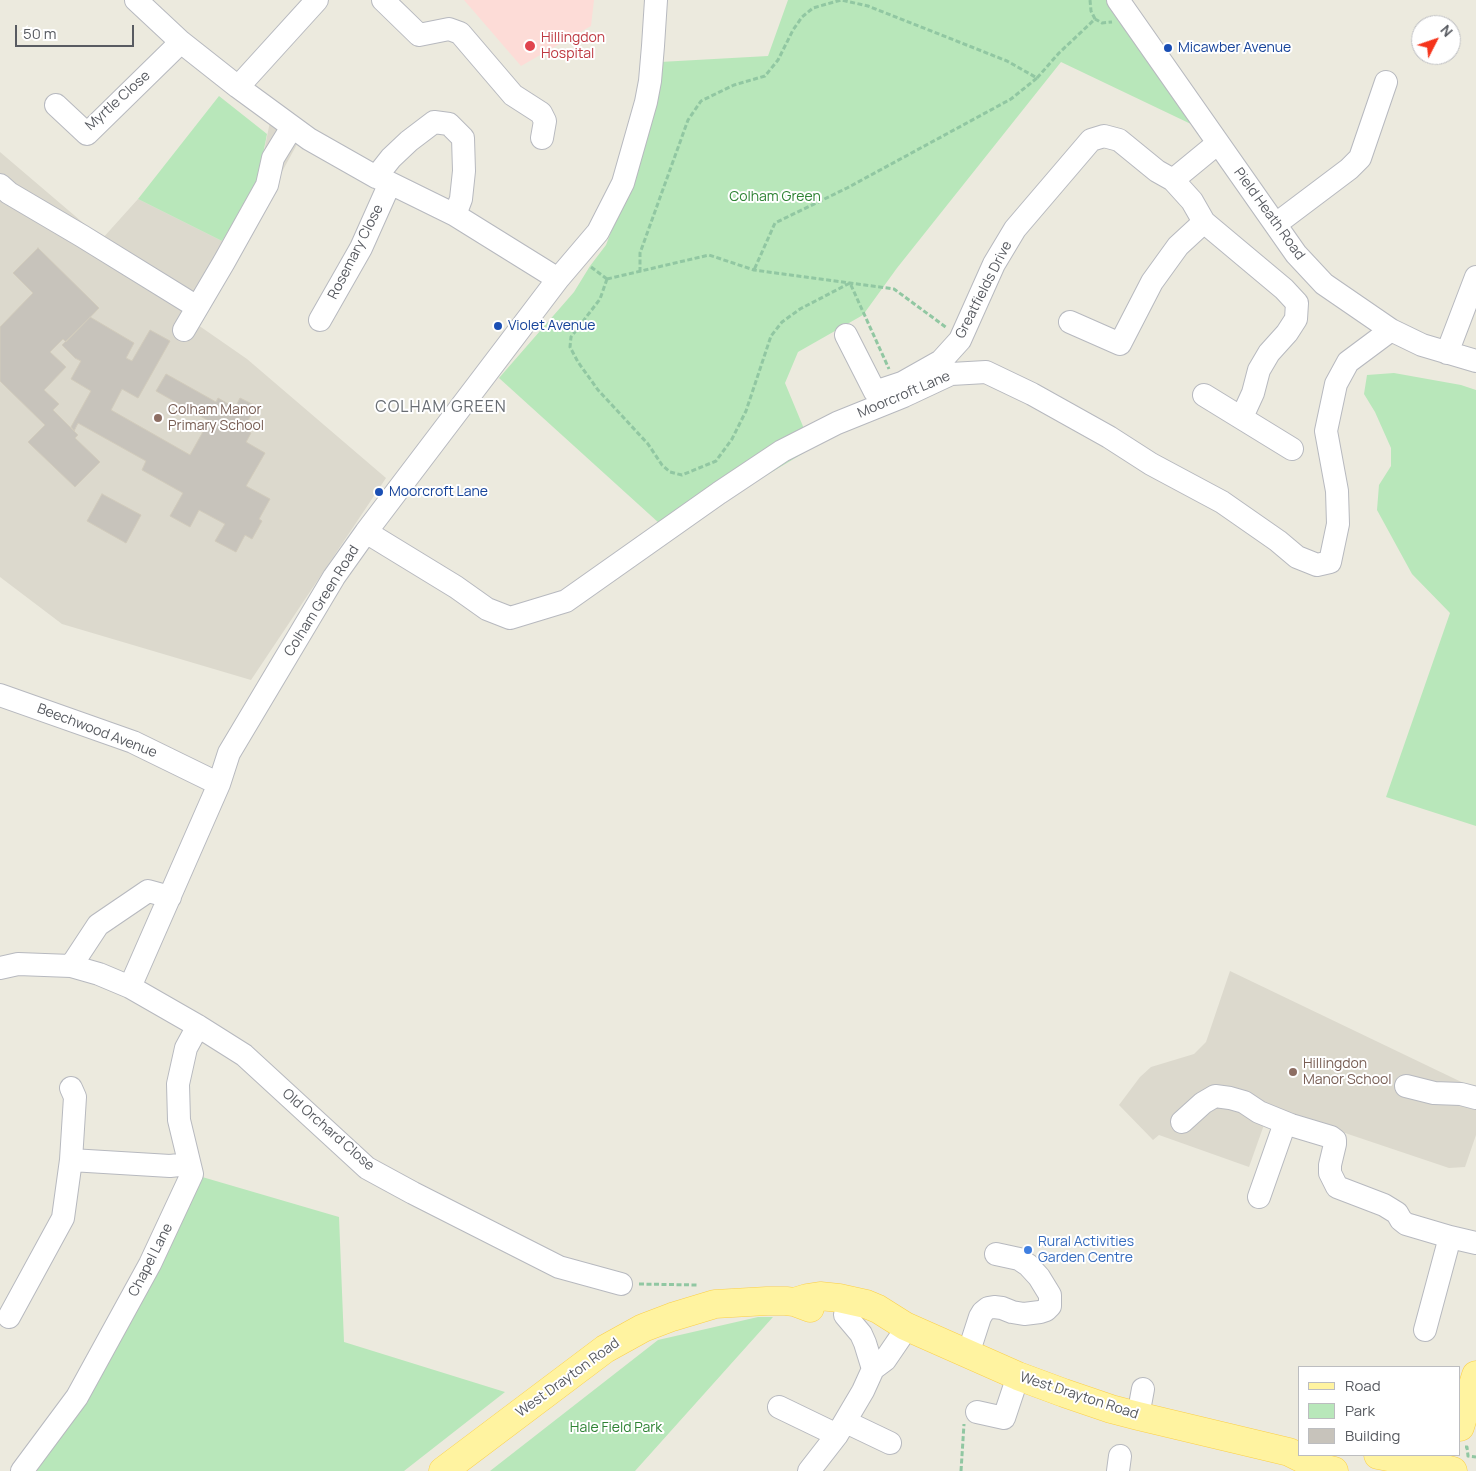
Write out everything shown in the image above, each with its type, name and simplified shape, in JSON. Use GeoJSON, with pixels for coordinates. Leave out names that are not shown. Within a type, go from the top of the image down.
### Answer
{"type":"FeatureCollection","features":[{"type":"Feature","properties":{"kind":"main road","name":"West Drayton Road"},"geometry":{"type":"LineString","coordinates":[[443,1471],[605,1349],[629,1335],[655,1323],[715,1304],[767,1301],[794,1302],[820,1296],[866,1304],[905,1326],[1018,1376],[1111,1409],[1294,1451]]}},
{"type":"Feature","properties":{"kind":"main road","name":"West Drayton Road"},"geometry":{"type":"LineString","coordinates":[[794,1302],[814,1310],[877,1323],[905,1326]]}},
{"type":"Feature","properties":{"kind":"main road"},"geometry":{"type":"LineString","coordinates":[[1462,1415],[1476,1375]]}},
{"type":"Feature","properties":{"kind":"main road","name":"West Drayton Road"},"geometry":{"type":"LineString","coordinates":[[1302,1456],[1321,1468],[1334,1471]]}},
{"type":"Feature","properties":{"kind":"main road"},"geometry":{"type":"LineString","coordinates":[[1383,1456],[1454,1471],[1455,1456]]}},
{"type":"Feature","properties":{"kind":"street"},"geometry":{"type":"LineString","coordinates":[[136,0],[181,42],[309,139],[383,180],[455,215],[558,279]]}},
{"type":"Feature","properties":{"kind":"street"},"geometry":{"type":"LineString","coordinates":[[238,87],[317,0]]}},
{"type":"Feature","properties":{"kind":"street"},"geometry":{"type":"LineString","coordinates":[[382,0],[419,36],[449,29],[460,33],[513,95],[541,113],[545,122],[542,138]]}},
{"type":"Feature","properties":{"kind":"street","name":"Colham Green Road"},"geometry":{"type":"LineString","coordinates":[[130,987],[219,784],[229,753],[334,577],[558,279],[594,236],[623,183],[646,102],[650,81],[656,0]]}},
{"type":"Feature","properties":{"kind":"street","name":"Pield Heath Road"},"geometry":{"type":"LineString","coordinates":[[1118,5],[1296,254],[1324,284],[1391,330],[1422,345],[1476,361]]}},
{"type":"Feature","properties":{"kind":"street","name":"Myrtle Close"},"geometry":{"type":"LineString","coordinates":[[56,105],[86,134],[181,42]]}},
{"type":"Feature","properties":{"kind":"street"},"geometry":{"type":"LineString","coordinates":[[1276,224],[1349,169],[1360,158],[1386,82]]}},
{"type":"Feature","properties":{"kind":"street","name":"Rosemary Close"},"geometry":{"type":"LineString","coordinates":[[320,320],[361,248],[391,158],[434,122],[449,124],[463,138],[464,171],[461,199],[455,215]]}},
{"type":"Feature","properties":{"kind":"street"},"geometry":{"type":"LineString","coordinates":[[184,330],[267,185],[273,158],[292,127]]}},
{"type":"Feature","properties":{"kind":"street","name":"Greatfields Drive"},"geometry":{"type":"LineString","coordinates":[[846,335],[875,392],[902,383],[940,361],[960,340],[994,264],[1016,229],[1091,140],[1104,136],[1119,140],[1157,171],[1172,180],[1192,201],[1204,222],[1284,289],[1297,303],[1296,319],[1287,333],[1269,353],[1259,370],[1253,393],[1242,418]]}},
{"type":"Feature","properties":{"kind":"street"},"geometry":{"type":"LineString","coordinates":[[1172,180],[1218,143]]}},
{"type":"Feature","properties":{"kind":"street"},"geometry":{"type":"LineString","coordinates":[[0,185],[9,193],[197,307]]}},
{"type":"Feature","properties":{"kind":"street"},"geometry":{"type":"LineString","coordinates":[[1070,322],[1120,344],[1152,282],[1178,246],[1204,222]]}},
{"type":"Feature","properties":{"kind":"street"},"geometry":{"type":"LineString","coordinates":[[1447,353],[1476,277]]}},
{"type":"Feature","properties":{"kind":"street","name":"Moorcroft Lane"},"geometry":{"type":"LineString","coordinates":[[366,532],[487,608],[510,618],[566,601],[782,450],[837,423],[904,396],[951,374],[986,372],[1032,394],[1109,437],[1151,464],[1222,502],[1278,541],[1297,557],[1317,565],[1330,562],[1338,524],[1337,491],[1326,431],[1336,384],[1348,362],[1391,330]]}},
{"type":"Feature","properties":{"kind":"street"},"geometry":{"type":"LineString","coordinates":[[1204,395],[1292,449]]}},
{"type":"Feature","properties":{"kind":"street","name":"Beechwood Avenue"},"geometry":{"type":"LineString","coordinates":[[0,695],[133,742],[219,784]]}},
{"type":"Feature","properties":{"kind":"street"},"geometry":{"type":"LineString","coordinates":[[71,966],[98,925],[148,891],[170,897]]}},
{"type":"Feature","properties":{"kind":"street","name":"Old Orchard Close"},"geometry":{"type":"LineString","coordinates":[[0,968],[18,964],[71,966],[99,974],[130,987],[244,1055],[367,1168],[559,1267],[621,1284]]}},
{"type":"Feature","properties":{"kind":"street","name":"Chapel Lane"},"geometry":{"type":"LineString","coordinates":[[22,1471],[77,1397],[146,1272],[192,1174],[179,1120],[178,1084],[186,1048],[198,1026]]}},
{"type":"Feature","properties":{"kind":"street"},"geometry":{"type":"LineString","coordinates":[[1406,1086],[1434,1093],[1461,1094],[1476,1098]]}},
{"type":"Feature","properties":{"kind":"street"},"geometry":{"type":"LineString","coordinates":[[8,1317],[63,1218],[71,1160],[75,1097],[71,1088]]}},
{"type":"Feature","properties":{"kind":"street"},"geometry":{"type":"LineString","coordinates":[[1182,1122],[1203,1103],[1215,1096],[1244,1102],[1259,1112],[1331,1137],[1335,1140],[1336,1144],[1330,1165],[1330,1174],[1337,1187],[1391,1208],[1406,1224],[1476,1243]]}},
{"type":"Feature","properties":{"kind":"street"},"geometry":{"type":"LineString","coordinates":[[1258,1196],[1285,1122]]}},
{"type":"Feature","properties":{"kind":"street"},"geometry":{"type":"LineString","coordinates":[[71,1160],[170,1166],[189,1164]]}},
{"type":"Feature","properties":{"kind":"street"},"geometry":{"type":"LineString","coordinates":[[1425,1330],[1450,1237]]}},
{"type":"Feature","properties":{"kind":"street"},"geometry":{"type":"LineString","coordinates":[[968,1354],[980,1317],[988,1308],[1002,1308],[1024,1314],[1040,1312],[1050,1306],[1050,1295],[1039,1277],[1028,1265],[1019,1259],[996,1254]]}},
{"type":"Feature","properties":{"kind":"street"},"geometry":{"type":"LineString","coordinates":[[845,1315],[866,1343],[873,1369]]}},
{"type":"Feature","properties":{"kind":"street"},"geometry":{"type":"LineString","coordinates":[[809,1471],[842,1428],[873,1369],[885,1360],[900,1338],[905,1326]]}},
{"type":"Feature","properties":{"kind":"street"},"geometry":{"type":"LineString","coordinates":[[977,1412],[1004,1418],[1018,1376]]}},
{"type":"Feature","properties":{"kind":"street"},"geometry":{"type":"LineString","coordinates":[[1138,1416],[1143,1389]]}},
{"type":"Feature","properties":{"kind":"street"},"geometry":{"type":"LineString","coordinates":[[779,1407],[890,1443]]}},
{"type":"Feature","properties":{"kind":"path"},"geometry":{"type":"LineString","coordinates":[[640,272],[640,253],[688,120],[701,101],[734,85],[765,76],[778,60],[802,16],[813,8],[841,0],[868,6],[1007,61],[1037,78]]}},
{"type":"Feature","properties":{"kind":"path"},"geometry":{"type":"LineString","coordinates":[[1090,0],[1091,11],[1095,18],[1102,22],[1111,23],[1118,5]]}},
{"type":"Feature","properties":{"kind":"path"},"geometry":{"type":"LineString","coordinates":[[754,270],[775,223],[847,188],[1010,99],[1037,78],[1095,18]]}},
{"type":"Feature","properties":{"kind":"path"},"geometry":{"type":"LineString","coordinates":[[606,279],[709,256],[754,270],[894,289],[954,334]]}},
{"type":"Feature","properties":{"kind":"path"},"geometry":{"type":"LineString","coordinates":[[590,266],[606,279]]}},
{"type":"Feature","properties":{"kind":"path"},"geometry":{"type":"LineString","coordinates":[[606,279],[600,299],[571,338],[570,347],[598,390],[648,444],[662,465],[670,472],[682,475],[716,461],[732,440],[746,411],[771,336],[782,322],[800,308],[850,284]]}},
{"type":"Feature","properties":{"kind":"path"},"geometry":{"type":"LineString","coordinates":[[850,284],[892,377]]}},
{"type":"Feature","properties":{"kind":"path"},"geometry":{"type":"LineString","coordinates":[[621,1284],[696,1286],[703,1284]]}},
{"type":"Feature","properties":{"kind":"path"},"geometry":{"type":"LineString","coordinates":[[961,1471],[965,1417],[977,1412]]}},
{"type":"Feature","properties":{"kind":"path"},"geometry":{"type":"LineString","coordinates":[[1461,1447],[1467,1447],[1468,1456],[1476,1457]]}},
{"type":"Feature","properties":{"kind":"shaded area","name":"Hillingdon Hospital"},"geometry":{"type":"Polygon","coordinates":[[[464,0],[594,0],[591,26],[521,66],[464,0]]]}},
{"type":"Feature","properties":{"kind":"shaded area","name":"Colham Manor Primary School"},"geometry":{"type":"Polygon","coordinates":[[[271,117],[301,137],[198,325],[247,359],[386,478],[251,680],[62,624],[0,577],[0,152],[102,239],[138,199],[222,241],[257,185],[271,117]]]}},
{"type":"Feature","properties":{"kind":"shaded area","name":"Hillingdon Manor School"},"geometry":{"type":"Polygon","coordinates":[[[1230,971],[1476,1089],[1476,1135],[1465,1167],[1449,1168],[1345,1133],[1339,1147],[1265,1122],[1249,1167],[1159,1135],[1153,1140],[1119,1105],[1140,1077],[1151,1067],[1194,1054],[1206,1042],[1230,971]]]}},
{"type":"Feature","properties":{"kind":"green space","name":"Colham Green"},"geometry":{"type":"Polygon","coordinates":[[[788,0],[1106,0],[1193,125],[1061,62],[897,268],[863,315],[798,352],[785,383],[812,448],[670,533],[499,378],[574,292],[606,245],[638,162],[660,62],[768,56],[788,0]]]}},
{"type":"Feature","properties":{"kind":"green space"},"geometry":{"type":"Polygon","coordinates":[[[219,96],[267,134],[257,185],[222,241],[138,199],[219,96]]]}},
{"type":"Feature","properties":{"kind":"green space"},"geometry":{"type":"Polygon","coordinates":[[[1394,373],[1461,385],[1476,390],[1476,826],[1386,797],[1450,613],[1412,574],[1377,510],[1379,485],[1391,466],[1391,448],[1375,412],[1364,394],[1367,375],[1394,373]]]}},
{"type":"Feature","properties":{"kind":"green space"},"geometry":{"type":"Polygon","coordinates":[[[192,1174],[339,1217],[344,1342],[505,1392],[404,1471],[22,1471],[192,1174]]]}},
{"type":"Feature","properties":{"kind":"green space","name":"Hale Field Park"},"geometry":{"type":"Polygon","coordinates":[[[758,1317],[773,1317],[635,1471],[490,1471],[658,1340],[758,1317]]]}},
{"type":"Feature","properties":{"kind":"building"},"geometry":{"type":"Polygon","coordinates":[[[38,248],[99,308],[66,342],[63,339],[50,352],[66,367],[44,390],[59,404],[53,410],[78,435],[75,438],[100,462],[75,487],[28,442],[45,425],[0,381],[0,327],[33,293],[13,273],[38,248]]]}},
{"type":"Feature","properties":{"kind":"building"},"geometry":{"type":"Polygon","coordinates":[[[90,317],[134,343],[126,358],[132,361],[150,330],[170,341],[138,398],[122,389],[111,410],[190,455],[209,421],[156,391],[166,374],[216,402],[218,398],[235,408],[240,398],[256,406],[244,428],[251,433],[246,442],[265,453],[246,486],[270,499],[259,519],[262,521],[252,539],[245,535],[236,552],[215,541],[225,524],[199,510],[190,527],[170,516],[183,493],[142,470],[146,461],[78,423],[74,431],[71,427],[91,391],[71,379],[81,361],[75,358],[62,345],[90,317]]]}},
{"type":"Feature","properties":{"kind":"building"},"geometry":{"type":"Polygon","coordinates":[[[102,494],[141,515],[126,543],[87,521],[102,494]]]}},
{"type":"Feature","properties":{"kind":"place","name":"Hillingdon Hospital"},"geometry":{"type":"Point","coordinates":[530,46]}},
{"type":"Feature","properties":{"kind":"place","name":"Micawber Avenue"},"geometry":{"type":"Point","coordinates":[1168,48]}},
{"type":"Feature","properties":{"kind":"place","name":"Violet Avenue"},"geometry":{"type":"Point","coordinates":[498,326]}},
{"type":"Feature","properties":{"kind":"place","name":"Colham Manor Primary School"},"geometry":{"type":"Point","coordinates":[158,418]}},
{"type":"Feature","properties":{"kind":"place","name":"Moorcroft Lane"},"geometry":{"type":"Point","coordinates":[379,492]}},
{"type":"Feature","properties":{"kind":"place","name":"Hillingdon Manor School"},"geometry":{"type":"Point","coordinates":[1293,1072]}},
{"type":"Feature","properties":{"kind":"place","name":"Rural Activities Garden Centre"},"geometry":{"type":"Point","coordinates":[1028,1250]}},
{"type":"Feature","properties":{"kind":"district","name":"COLHAM GREEN"},"geometry":{"type":"Point","coordinates":[441,408]}}]}
